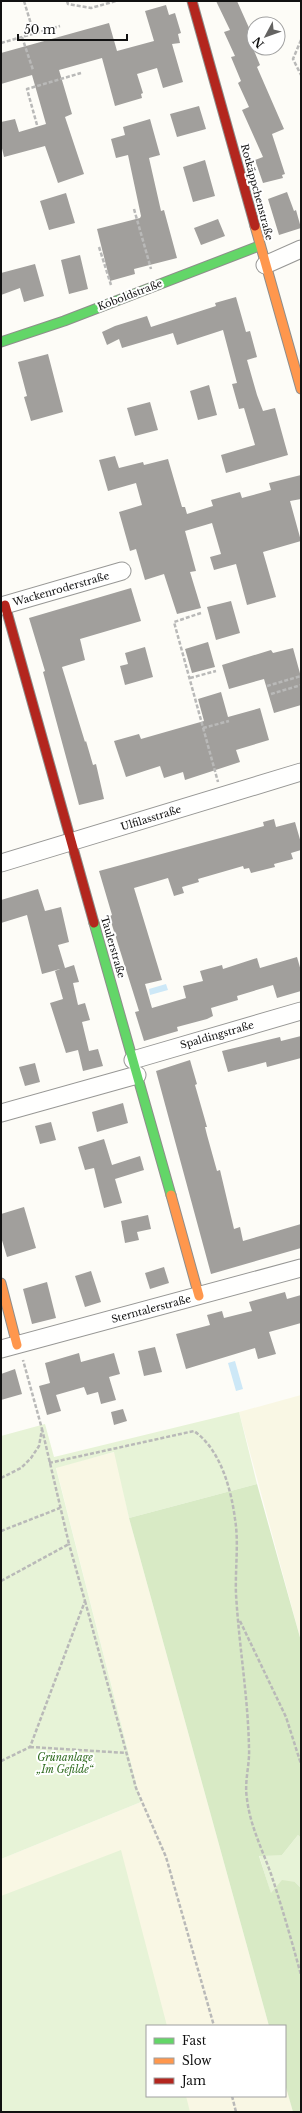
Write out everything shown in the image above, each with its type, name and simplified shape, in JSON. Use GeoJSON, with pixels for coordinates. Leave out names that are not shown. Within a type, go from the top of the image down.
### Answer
{"type":"FeatureCollection","features":[{"type":"Feature","properties":{"kind":"street","name":"Rotkäppchenstraße"},"geometry":{"type":"LineString","coordinates":[[192,1],[232,140],[259,246],[301,389]]}},
{"type":"Feature","properties":{"kind":"street","name":"Koboldstraße"},"geometry":{"type":"LineString","coordinates":[[1,342],[115,301],[259,246]]}},
{"type":"Feature","properties":{"kind":"street"},"geometry":{"type":"LineString","coordinates":[[265,265],[301,249]]}},
{"type":"Feature","properties":{"kind":"street","name":"Wackenroderstraße"},"geometry":{"type":"LineString","coordinates":[[3,606],[122,571]]}},
{"type":"Feature","properties":{"kind":"street","name":"Taulerstraße"},"geometry":{"type":"LineString","coordinates":[[3,606],[135,1067],[198,1296]]}},
{"type":"Feature","properties":{"kind":"street","name":"Ulfilasstraße"},"geometry":{"type":"LineString","coordinates":[[1,862],[301,772]]}},
{"type":"Feature","properties":{"kind":"street","name":"Spaldingstraße"},"geometry":{"type":"LineString","coordinates":[[1,1113],[301,1011]]}},
{"type":"Feature","properties":{"kind":"street","name":"Sterntalerstraße"},"geometry":{"type":"LineString","coordinates":[[9,1347],[301,1268]]}},
{"type":"Feature","properties":{"kind":"street"},"geometry":{"type":"LineString","coordinates":[[1,1283],[9,1347]]}},
{"type":"Feature","properties":{"kind":"path"},"geometry":{"type":"LineString","coordinates":[[24,1],[34,34]]}},
{"type":"Feature","properties":{"kind":"path"},"geometry":{"type":"LineString","coordinates":[[67,1],[68,4],[92,8],[116,1]]}},
{"type":"Feature","properties":{"kind":"path"},"geometry":{"type":"LineString","coordinates":[[1,43],[60,26]]}},
{"type":"Feature","properties":{"kind":"path"},"geometry":{"type":"LineString","coordinates":[[22,37],[33,70]]}},
{"type":"Feature","properties":{"kind":"path"},"geometry":{"type":"LineString","coordinates":[[301,40],[293,59],[301,75]]}},
{"type":"Feature","properties":{"kind":"path"},"geometry":{"type":"LineString","coordinates":[[37,125],[27,89],[81,73]]}},
{"type":"Feature","properties":{"kind":"path"},"geometry":{"type":"LineString","coordinates":[[134,209],[156,285]]}},
{"type":"Feature","properties":{"kind":"path"},"geometry":{"type":"LineString","coordinates":[[99,247],[115,301]]}},
{"type":"Feature","properties":{"kind":"path"},"geometry":{"type":"LineString","coordinates":[[201,613],[174,622],[223,796]]}},
{"type":"Feature","properties":{"kind":"path"},"geometry":{"type":"LineString","coordinates":[[190,678],[216,671]]}},
{"type":"Feature","properties":{"kind":"path"},"geometry":{"type":"LineString","coordinates":[[267,686],[301,676]]}},
{"type":"Feature","properties":{"kind":"path"},"geometry":{"type":"LineString","coordinates":[[271,694],[301,685]]}},
{"type":"Feature","properties":{"kind":"path"},"geometry":{"type":"LineString","coordinates":[[203,728],[229,721]]}},
{"type":"Feature","properties":{"kind":"path"},"geometry":{"type":"LineString","coordinates":[[9,1347],[24,1361],[42,1429],[69,1544],[136,1788],[166,1857],[214,2025]]}},
{"type":"Feature","properties":{"kind":"path"},"geometry":{"type":"LineString","coordinates":[[1,1478],[21,1468],[31,1458],[39,1446],[42,1429]]}},
{"type":"Feature","properties":{"kind":"path"},"geometry":{"type":"LineString","coordinates":[[49,1463],[194,1431],[203,1437],[216,1457],[226,1479],[236,1519],[236,1594],[246,1686],[250,1750],[246,1776],[247,1799],[253,1827],[271,1874],[301,1975]]}},
{"type":"Feature","properties":{"kind":"path"},"geometry":{"type":"LineString","coordinates":[[1,1531],[60,1508]]}},
{"type":"Feature","properties":{"kind":"path"},"geometry":{"type":"LineString","coordinates":[[1,1581],[69,1544]]}},
{"type":"Feature","properties":{"kind":"path"},"geometry":{"type":"LineString","coordinates":[[30,1747],[85,1601]]}},
{"type":"Feature","properties":{"kind":"path"},"geometry":{"type":"LineString","coordinates":[[239,1618],[286,1717],[301,1764]]}},
{"type":"Feature","properties":{"kind":"path"},"geometry":{"type":"LineString","coordinates":[[1,1761],[30,1747],[127,1753]]}},
{"type":"Feature","properties":{"kind":"path"},"geometry":{"type":"LineString","coordinates":[[232,2097],[236,2112]]}},
{"type":"Feature","properties":{"kind":"shaded area"},"geometry":{"type":"Polygon","coordinates":[[[301,1395],[301,1641],[239,1412],[301,1395]]]}},
{"type":"Feature","properties":{"kind":"shaded area"},"geometry":{"type":"Polygon","coordinates":[[[115,1452],[129,1518],[269,2025],[146,2025],[146,2097],[286,2097],[286,2088],[293,2112],[1,2112],[1,1859],[141,1802],[56,1467],[115,1452]]]}},
{"type":"Feature","properties":{"kind":"green space","name":"Grünanlage „Im Gefilde“"},"geometry":{"type":"Polygon","coordinates":[[[239,1412],[257,1484],[129,1518],[114,1452],[56,1468],[141,1802],[1,1859],[1,1436],[45,1424],[54,1457],[239,1412]]]}},
{"type":"Feature","properties":{"kind":"green space"},"geometry":{"type":"Polygon","coordinates":[[[257,1484],[301,1641],[301,1838],[298,1835],[282,1855],[259,1856],[271,1893],[282,1880],[295,1882],[301,1888],[301,2112],[293,2112],[286,2088],[286,2025],[269,2025],[129,1518],[257,1484]]]}},
{"type":"Feature","properties":{"kind":"green space"},"geometry":{"type":"Polygon","coordinates":[[[298,1835],[301,1838],[301,1888],[295,1882],[271,1894],[259,1855],[282,1855],[298,1835]]]}},
{"type":"Feature","properties":{"kind":"green space"},"geometry":{"type":"Polygon","coordinates":[[[121,1850],[167,2025],[146,2025],[146,2097],[186,2097],[190,2112],[1,2112],[1,1896],[121,1850]]]}},
{"type":"Feature","properties":{"kind":"water"},"geometry":{"type":"Polygon","coordinates":[[[166,984],[168,990],[150,995],[149,989],[166,984]]]}},
{"type":"Feature","properties":{"kind":"water"},"geometry":{"type":"Polygon","coordinates":[[[235,1361],[243,1389],[236,1391],[228,1363],[235,1361]]]}},
{"type":"Feature","properties":{"kind":"building"},"geometry":{"type":"Polygon","coordinates":[[[216,1],[237,1],[246,21],[246,56],[256,56],[260,65],[257,67],[284,129],[272,134],[285,174],[282,175],[283,178],[263,183],[255,160],[263,157],[242,110],[249,107],[238,83],[241,81],[231,57],[235,56],[224,32],[230,30],[216,1]]]}},
{"type":"Feature","properties":{"kind":"building"},"geometry":{"type":"Polygon","coordinates":[[[166,5],[169,15],[175,13],[181,33],[178,34],[180,43],[172,44],[183,82],[163,88],[157,68],[137,74],[143,93],[141,94],[142,98],[115,106],[102,58],[59,70],[72,114],[65,117],[84,174],[58,183],[45,146],[4,157],[1,144],[1,122],[15,119],[19,132],[46,124],[32,75],[1,84],[1,53],[109,23],[117,51],[154,41],[145,11],[166,5]]]}},
{"type":"Feature","properties":{"kind":"building"},"geometry":{"type":"Polygon","coordinates":[[[199,106],[206,129],[177,137],[170,114],[199,106]]]}},
{"type":"Feature","properties":{"kind":"building"},"geometry":{"type":"Polygon","coordinates":[[[150,119],[160,155],[149,158],[161,211],[164,210],[177,258],[134,269],[135,274],[110,281],[97,229],[140,218],[141,216],[128,155],[116,158],[111,139],[125,135],[123,127],[150,119]]]}},
{"type":"Feature","properties":{"kind":"building"},"geometry":{"type":"Polygon","coordinates":[[[205,160],[215,196],[193,202],[183,167],[205,160]]]}},
{"type":"Feature","properties":{"kind":"building"},"geometry":{"type":"Polygon","coordinates":[[[287,192],[294,211],[296,210],[301,228],[279,235],[268,199],[287,192]]]}},
{"type":"Feature","properties":{"kind":"building"},"geometry":{"type":"Polygon","coordinates":[[[66,193],[75,223],[49,230],[40,201],[66,193]]]}},
{"type":"Feature","properties":{"kind":"building"},"geometry":{"type":"Polygon","coordinates":[[[218,219],[225,236],[201,245],[194,228],[218,219]]]}},
{"type":"Feature","properties":{"kind":"building"},"geometry":{"type":"Polygon","coordinates":[[[80,255],[88,289],[69,294],[61,260],[80,255]]]}},
{"type":"Feature","properties":{"kind":"building"},"geometry":{"type":"Polygon","coordinates":[[[35,264],[44,296],[24,302],[20,288],[1,295],[1,273],[35,264]]]}},
{"type":"Feature","properties":{"kind":"building"},"geometry":{"type":"Polygon","coordinates":[[[236,297],[246,332],[250,331],[257,357],[247,360],[257,395],[263,411],[275,408],[288,455],[226,473],[221,455],[255,445],[244,408],[239,409],[232,384],[237,383],[223,330],[177,345],[173,333],[122,348],[119,339],[107,345],[102,332],[115,326],[147,316],[151,327],[216,306],[215,303],[236,297]]]}},
{"type":"Feature","properties":{"kind":"building"},"geometry":{"type":"Polygon","coordinates":[[[48,354],[63,412],[31,421],[24,397],[27,396],[18,362],[48,354]]]}},
{"type":"Feature","properties":{"kind":"building"},"geometry":{"type":"Polygon","coordinates":[[[209,385],[217,415],[198,420],[190,391],[209,385]]]}},
{"type":"Feature","properties":{"kind":"building"},"geometry":{"type":"Polygon","coordinates":[[[150,402],[158,430],[135,436],[127,408],[150,402]]]}},
{"type":"Feature","properties":{"kind":"building"},"geometry":{"type":"Polygon","coordinates":[[[115,456],[119,468],[143,462],[144,465],[168,459],[182,507],[185,507],[187,514],[213,506],[211,500],[240,492],[242,498],[271,490],[269,483],[301,475],[301,499],[290,501],[301,541],[263,552],[276,597],[247,605],[236,564],[214,570],[210,557],[221,554],[212,523],[185,531],[196,571],[190,572],[201,608],[177,614],[164,574],[145,580],[136,549],[130,551],[119,512],[142,505],[136,483],[108,491],[99,460],[115,456]]]}},
{"type":"Feature","properties":{"kind":"building"},"geometry":{"type":"Polygon","coordinates":[[[131,588],[141,621],[80,639],[85,660],[62,667],[93,765],[96,764],[104,799],[79,805],[43,672],[45,671],[29,618],[131,588]]]}},
{"type":"Feature","properties":{"kind":"building"},"geometry":{"type":"Polygon","coordinates":[[[231,601],[240,633],[216,640],[207,607],[231,601]]]}},
{"type":"Feature","properties":{"kind":"building"},"geometry":{"type":"Polygon","coordinates":[[[208,642],[215,667],[192,673],[185,649],[208,642]]]}},
{"type":"Feature","properties":{"kind":"building"},"geometry":{"type":"Polygon","coordinates":[[[145,647],[153,677],[125,685],[120,666],[128,664],[125,653],[145,647]]]}},
{"type":"Feature","properties":{"kind":"building"},"geometry":{"type":"Polygon","coordinates":[[[293,648],[301,677],[301,705],[274,713],[264,679],[229,689],[222,665],[271,650],[273,653],[293,648]]]}},
{"type":"Feature","properties":{"kind":"building"},"geometry":{"type":"Polygon","coordinates":[[[221,692],[228,717],[260,708],[269,740],[236,750],[240,762],[185,780],[183,772],[164,778],[160,766],[126,777],[114,741],[139,734],[141,739],[204,721],[198,699],[221,692]]]}},
{"type":"Feature","properties":{"kind":"building"},"geometry":{"type":"Polygon","coordinates":[[[274,819],[276,827],[295,822],[301,843],[301,850],[291,853],[293,859],[274,864],[275,867],[251,873],[249,868],[244,869],[243,866],[198,879],[199,882],[182,887],[184,893],[174,896],[168,878],[134,888],[162,980],[145,984],[152,1008],[186,998],[183,986],[203,981],[200,971],[222,965],[223,969],[257,958],[260,968],[297,957],[301,971],[301,991],[277,998],[273,985],[237,996],[238,1000],[211,1008],[213,1016],[207,1019],[177,1027],[178,1031],[144,1041],[135,1012],[139,1011],[112,925],[110,916],[112,915],[99,871],[264,826],[263,822],[274,819]]]}},
{"type":"Feature","properties":{"kind":"building"},"geometry":{"type":"Polygon","coordinates":[[[38,889],[45,911],[61,907],[69,942],[58,945],[65,968],[74,965],[79,982],[73,983],[78,1005],[85,1003],[90,1020],[82,1022],[89,1051],[98,1049],[103,1066],[83,1071],[78,1050],[66,1053],[50,1003],[63,999],[55,971],[60,969],[42,974],[27,915],[1,923],[1,900],[38,889]]]}},
{"type":"Feature","properties":{"kind":"building"},"geometry":{"type":"Polygon","coordinates":[[[301,1036],[301,1058],[267,1067],[266,1062],[228,1072],[222,1051],[280,1037],[281,1041],[301,1036]]]}},
{"type":"Feature","properties":{"kind":"building"},"geometry":{"type":"Polygon","coordinates":[[[190,1060],[197,1084],[195,1085],[207,1127],[205,1127],[207,1135],[217,1171],[220,1170],[234,1229],[240,1227],[243,1241],[301,1224],[301,1248],[211,1274],[156,1071],[190,1060]]]}},
{"type":"Feature","properties":{"kind":"building"},"geometry":{"type":"Polygon","coordinates":[[[35,1063],[40,1082],[25,1086],[19,1067],[35,1063]]]}},
{"type":"Feature","properties":{"kind":"building"},"geometry":{"type":"Polygon","coordinates":[[[123,1103],[128,1123],[97,1132],[92,1112],[123,1103]]]}},
{"type":"Feature","properties":{"kind":"building"},"geometry":{"type":"Polygon","coordinates":[[[51,1122],[56,1140],[40,1144],[35,1126],[51,1122]]]}},
{"type":"Feature","properties":{"kind":"building"},"geometry":{"type":"Polygon","coordinates":[[[104,1139],[112,1165],[140,1156],[144,1170],[115,1179],[122,1203],[104,1208],[94,1168],[85,1170],[78,1147],[104,1139]]]}},
{"type":"Feature","properties":{"kind":"building"},"geometry":{"type":"Polygon","coordinates":[[[24,1207],[36,1248],[7,1257],[1,1237],[1,1214],[24,1207]]]}},
{"type":"Feature","properties":{"kind":"building"},"geometry":{"type":"Polygon","coordinates":[[[148,1215],[151,1229],[137,1232],[139,1240],[125,1243],[121,1221],[148,1215]]]}},
{"type":"Feature","properties":{"kind":"building"},"geometry":{"type":"Polygon","coordinates":[[[164,1267],[169,1283],[150,1289],[145,1273],[164,1267]]]}},
{"type":"Feature","properties":{"kind":"building"},"geometry":{"type":"Polygon","coordinates":[[[91,1271],[101,1302],[85,1307],[75,1276],[91,1271]]]}},
{"type":"Feature","properties":{"kind":"building"},"geometry":{"type":"Polygon","coordinates":[[[47,1282],[56,1318],[32,1324],[23,1289],[47,1282]]]}},
{"type":"Feature","properties":{"kind":"building"},"geometry":{"type":"Polygon","coordinates":[[[285,1292],[287,1299],[301,1295],[301,1323],[269,1332],[276,1354],[258,1359],[255,1348],[186,1369],[176,1334],[210,1325],[207,1315],[222,1311],[224,1318],[252,1311],[249,1302],[285,1292]]]}},
{"type":"Feature","properties":{"kind":"building"},"geometry":{"type":"Polygon","coordinates":[[[155,1347],[162,1372],[144,1376],[138,1351],[155,1347]]]}},
{"type":"Feature","properties":{"kind":"building"},"geometry":{"type":"Polygon","coordinates":[[[79,1353],[81,1362],[114,1353],[120,1374],[109,1377],[116,1400],[101,1404],[98,1392],[87,1395],[84,1387],[56,1395],[61,1411],[47,1415],[39,1386],[50,1383],[45,1363],[79,1353]]]}},
{"type":"Feature","properties":{"kind":"building"},"geometry":{"type":"Polygon","coordinates":[[[15,1369],[22,1394],[1,1400],[1,1374],[15,1369]]]}},
{"type":"Feature","properties":{"kind":"building"},"geometry":{"type":"Polygon","coordinates":[[[123,1409],[127,1421],[114,1425],[111,1412],[123,1409]]]}},
{"type":"Feature","properties":{"kind":"traffic: fast"},"geometry":{"type":"LineString","coordinates":[[1,342],[64,321],[259,246]]}},
{"type":"Feature","properties":{"kind":"traffic: fast"},"geometry":{"type":"LineString","coordinates":[[94,923],[171,1195]]}},
{"type":"Feature","properties":{"kind":"traffic: slow"},"geometry":{"type":"LineString","coordinates":[[255,226],[301,389]]}},
{"type":"Feature","properties":{"kind":"traffic: slow"},"geometry":{"type":"LineString","coordinates":[[171,1195],[199,1296]]}},
{"type":"Feature","properties":{"kind":"traffic: slow"},"geometry":{"type":"LineString","coordinates":[[1,1283],[17,1345]]}},
{"type":"Feature","properties":{"kind":"traffic: jam"},"geometry":{"type":"LineString","coordinates":[[192,1],[255,226]]}},
{"type":"Feature","properties":{"kind":"traffic: jam"},"geometry":{"type":"LineString","coordinates":[[5,605],[94,923]]}}]}
